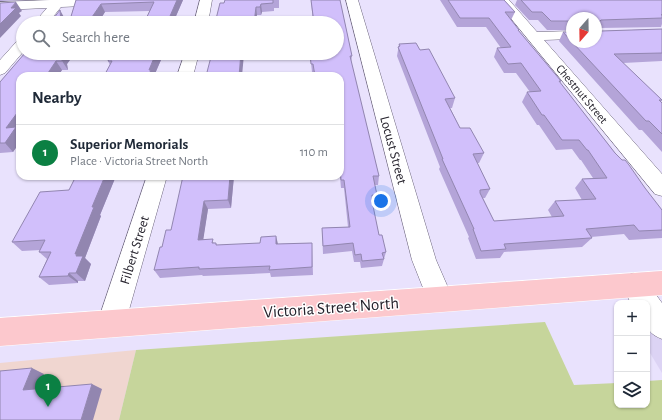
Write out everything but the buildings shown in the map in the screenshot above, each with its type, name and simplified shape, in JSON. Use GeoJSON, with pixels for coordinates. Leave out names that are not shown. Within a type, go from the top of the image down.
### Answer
{"type":"FeatureCollection","features":[{"type":"Feature","properties":{"kind":"main road","name":"Victoria Street North"},"geometry":{"type":"LineString","coordinates":[[0,332],[662,283]]}},
{"type":"Feature","properties":{"kind":"street"},"geometry":{"type":"LineString","coordinates":[[0,6],[59,2],[131,0]]}},
{"type":"Feature","properties":{"kind":"street"},"geometry":{"type":"LineString","coordinates":[[203,16],[206,0]]}},
{"type":"Feature","properties":{"kind":"street","name":"Locust Street"},"geometry":{"type":"LineString","coordinates":[[352,0],[425,264],[440,299]]}},
{"type":"Feature","properties":{"kind":"street","name":"Chestnut Street"},"geometry":{"type":"LineString","coordinates":[[502,0],[662,188]]}},
{"type":"Feature","properties":{"kind":"street"},"geometry":{"type":"LineString","coordinates":[[47,16],[59,2]]}},
{"type":"Feature","properties":{"kind":"street"},"geometry":{"type":"LineString","coordinates":[[534,36],[566,35]]}},
{"type":"Feature","properties":{"kind":"street"},"geometry":{"type":"LineString","coordinates":[[0,70],[16,51]]}},
{"type":"Feature","properties":{"kind":"street"},"geometry":{"type":"LineString","coordinates":[[187,72],[190,60]]}},
{"type":"Feature","properties":{"kind":"street","name":"Filbert Street"},"geometry":{"type":"LineString","coordinates":[[111,324],[156,180]]}},
{"type":"Feature","properties":{"kind":"street"},"geometry":{"type":"LineString","coordinates":[[634,285],[662,326]]}},
{"type":"Feature","properties":{"kind":"shaded area"},"geometry":{"type":"Polygon","coordinates":[[[662,314],[662,373],[650,353],[650,315],[662,314]]]}},
{"type":"Feature","properties":{"kind":"shaded area"},"geometry":{"type":"Polygon","coordinates":[[[136,350],[119,420],[0,420],[0,363],[136,350]]]}},
{"type":"Feature","properties":{"kind":"green space"},"geometry":{"type":"Polygon","coordinates":[[[545,322],[574,385],[614,383],[614,408],[650,408],[650,381],[662,380],[662,420],[119,420],[136,350],[545,322]]]}},
{"type":"Feature","properties":{"kind":"place","name":"Superior Memorials"},"geometry":{"type":"Point","coordinates":[48,407]}}]}
